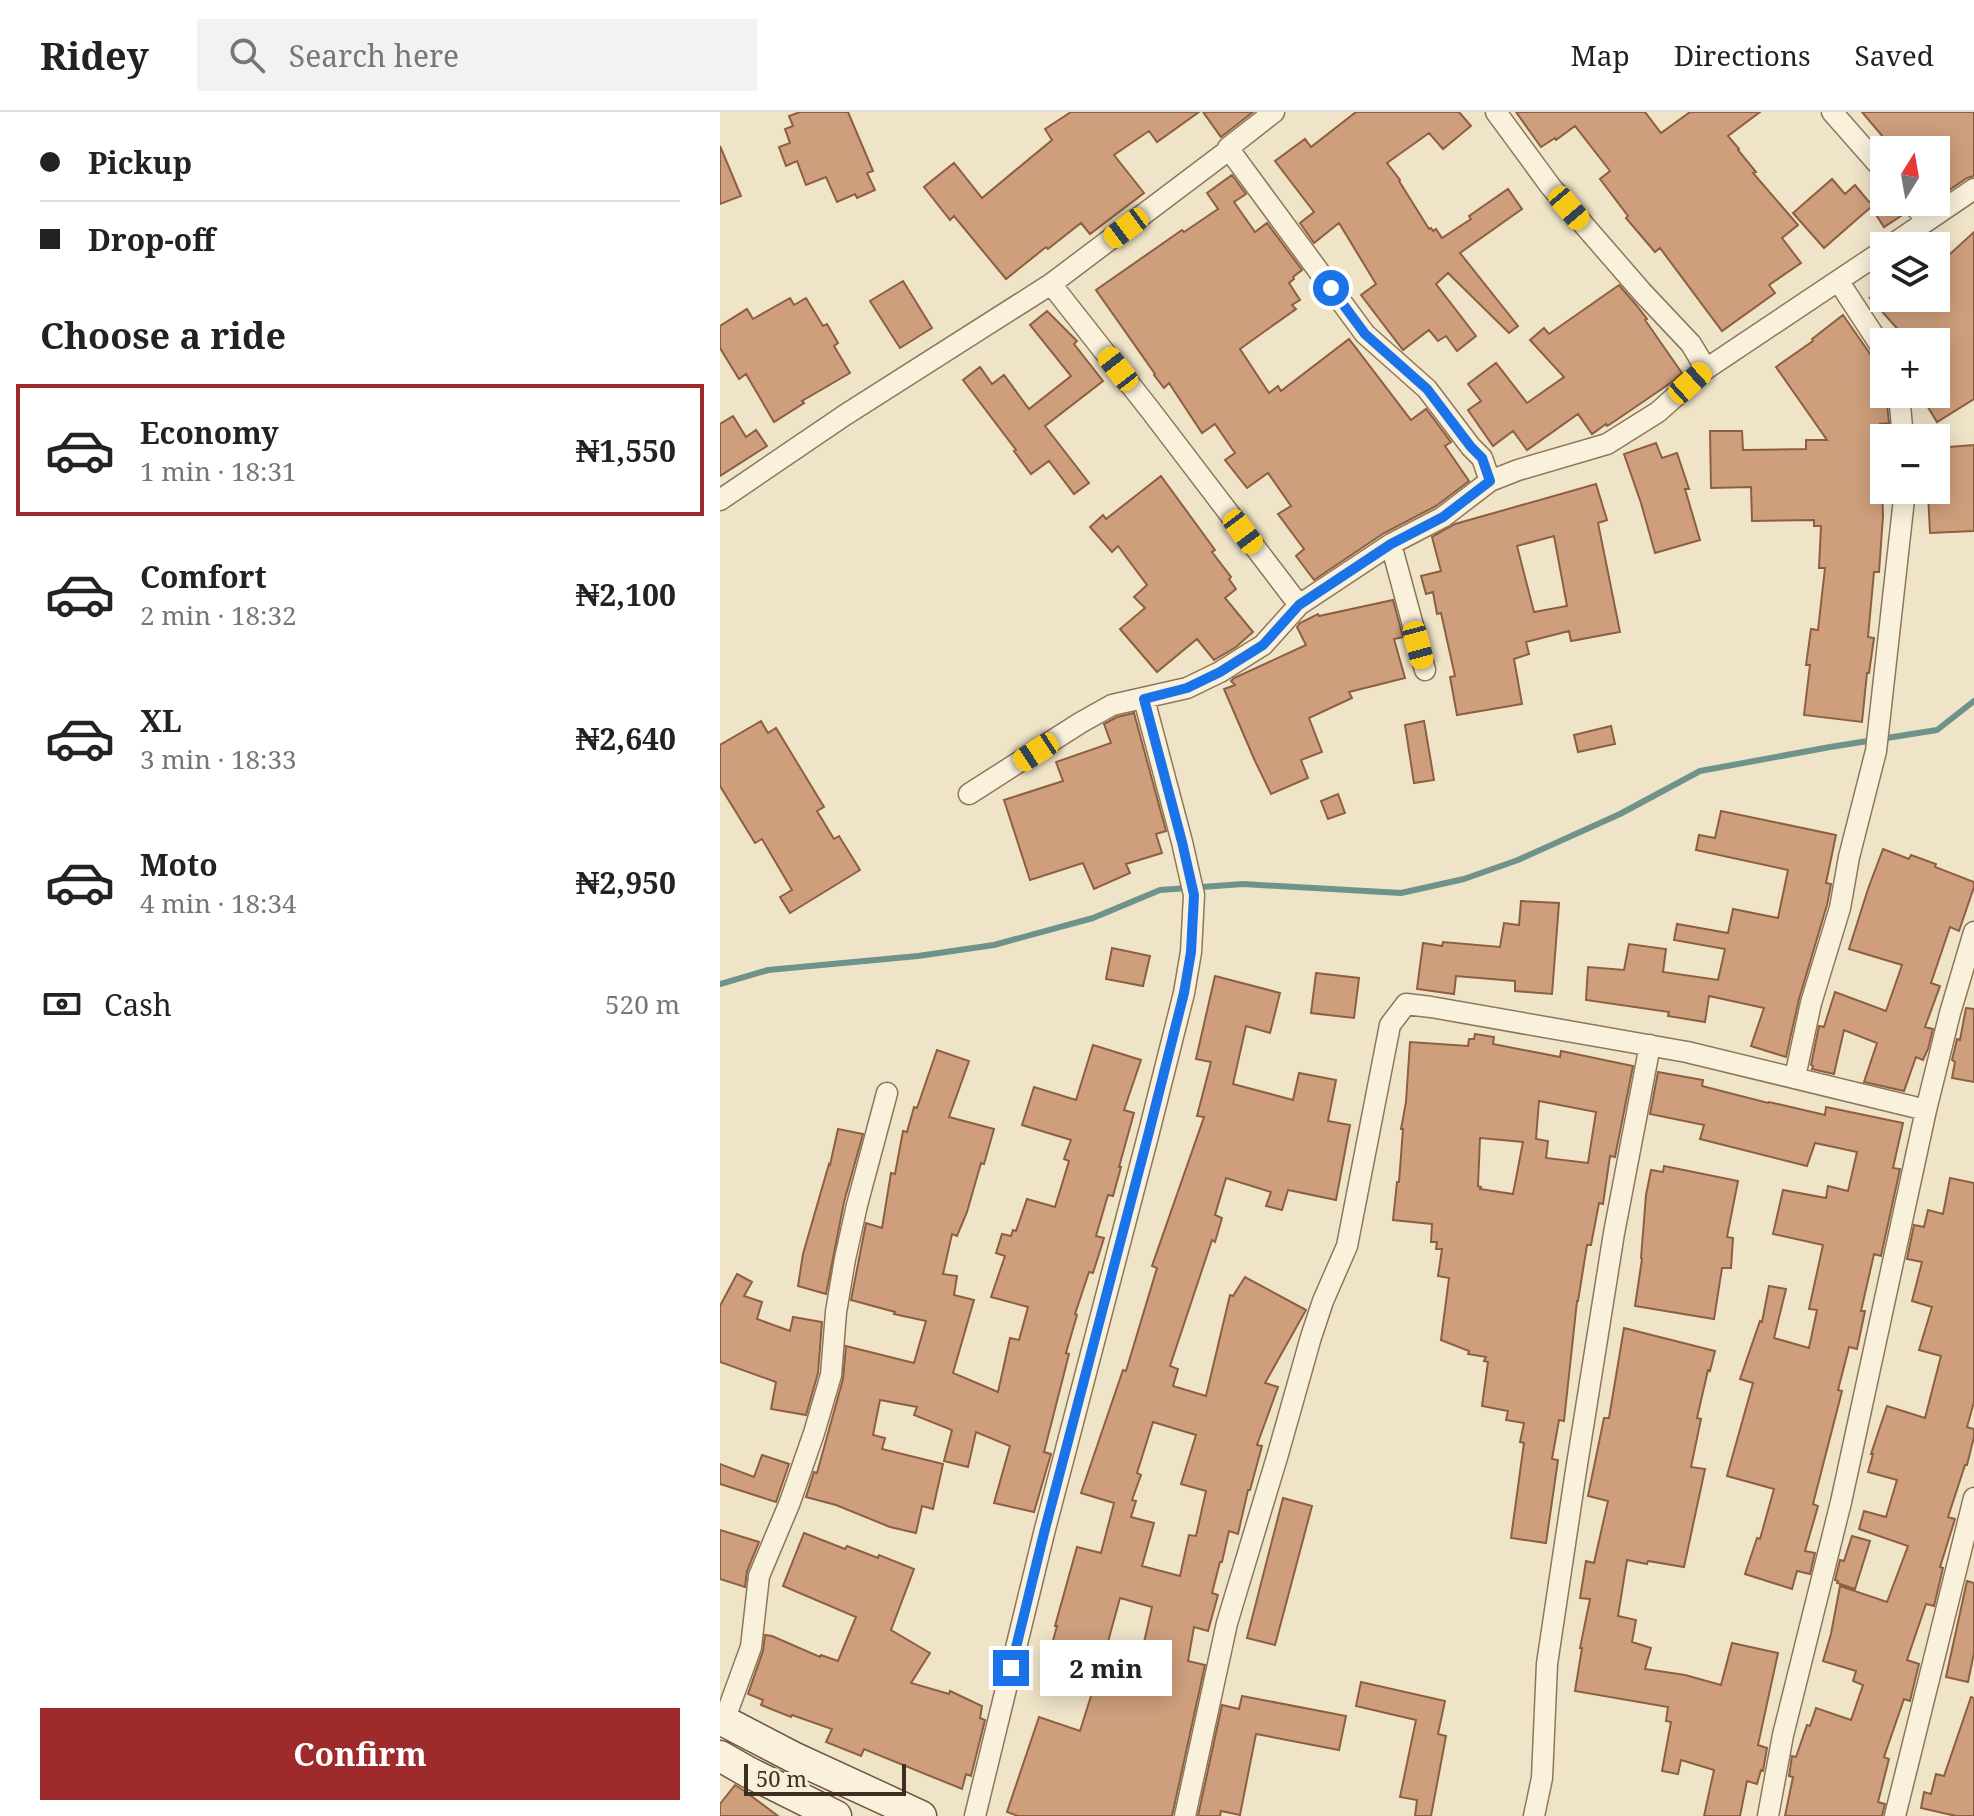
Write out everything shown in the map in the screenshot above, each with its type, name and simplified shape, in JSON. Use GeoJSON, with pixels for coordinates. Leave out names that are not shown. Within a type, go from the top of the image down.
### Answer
{"type":"FeatureCollection","features":[{"type":"Feature","properties":{"kind":"main road"},"geometry":{"type":"LineString","coordinates":[[722,1720],[793,1757],[921,1816]]}},
{"type":"Feature","properties":{"kind":"main road"},"geometry":{"type":"LineString","coordinates":[[720,1756],[836,1816]]}},
{"type":"Feature","properties":{"kind":"street"},"geometry":{"type":"LineString","coordinates":[[720,500],[845,415],[1051,284],[1274,112]]}},
{"type":"Feature","properties":{"kind":"street"},"geometry":{"type":"LineString","coordinates":[[1496,112],[1551,187],[1691,344],[1706,369]]}},
{"type":"Feature","properties":{"kind":"street"},"geometry":{"type":"LineString","coordinates":[[1832,112],[1870,155]]}},
{"type":"Feature","properties":{"kind":"street"},"geometry":{"type":"LineString","coordinates":[[1228,148],[1365,334],[1427,389],[1482,458],[1490,481]]}},
{"type":"Feature","properties":{"kind":"street"},"geometry":{"type":"LineString","coordinates":[[1910,232],[1974,189]]}},
{"type":"Feature","properties":{"kind":"street"},"geometry":{"type":"LineString","coordinates":[[1923,216],[1927,220]]}},
{"type":"Feature","properties":{"kind":"street"},"geometry":{"type":"LineString","coordinates":[[969,794],[1112,705],[1187,688],[1220,672],[1263,645],[1299,605],[1391,544],[1443,517],[1490,481],[1607,444],[1658,412],[1706,369],[1870,260]]}},
{"type":"Feature","properties":{"kind":"street"},"geometry":{"type":"LineString","coordinates":[[1839,282],[1870,330]]}},
{"type":"Feature","properties":{"kind":"street"},"geometry":{"type":"LineString","coordinates":[[1051,284],[1299,605]]}},
{"type":"Feature","properties":{"kind":"street"},"geometry":{"type":"LineString","coordinates":[[1795,1077],[1814,992],[1840,908],[1849,857],[1876,751],[1904,504]]}},
{"type":"Feature","properties":{"kind":"street"},"geometry":{"type":"LineString","coordinates":[[1391,544],[1425,670]]}},
{"type":"Feature","properties":{"kind":"street"},"geometry":{"type":"LineString","coordinates":[[975,1816],[1044,1533],[1184,993],[1191,952],[1194,895],[1144,699]]}},
{"type":"Feature","properties":{"kind":"street"},"geometry":{"type":"LineString","coordinates":[[1768,1816],[1783,1735],[1841,1502],[1926,1110],[1974,932]]}},
{"type":"Feature","properties":{"kind":"street"},"geometry":{"type":"LineString","coordinates":[[1185,1816],[1227,1623],[1311,1337],[1347,1246],[1390,1025],[1406,1004],[1650,1045],[1926,1110]]}},
{"type":"Feature","properties":{"kind":"street"},"geometry":{"type":"LineString","coordinates":[[1534,1816],[1542,1778],[1547,1664],[1575,1477],[1614,1233],[1650,1045]]}},
{"type":"Feature","properties":{"kind":"street"},"geometry":{"type":"LineString","coordinates":[[722,1720],[751,1647],[759,1576],[790,1502],[831,1375],[836,1312],[845,1259],[887,1093]]}},
{"type":"Feature","properties":{"kind":"street"},"geometry":{"type":"LineString","coordinates":[[1895,1816],[1974,1498]]}},
{"type":"Feature","properties":{"kind":"building"},"geometry":{"type":"Polygon","coordinates":[[[800,112],[848,112],[873,171],[867,173],[875,190],[837,202],[826,177],[806,185],[797,161],[786,166],[779,147],[790,143],[785,129],[793,126],[789,116],[800,112]]]}},
{"type":"Feature","properties":{"kind":"building"},"geometry":{"type":"Polygon","coordinates":[[[1071,112],[1199,112],[1157,142],[1149,131],[1114,155],[1144,193],[1090,234],[1081,223],[1006,279],[954,216],[950,220],[924,187],[954,163],[982,198],[1052,140],[1045,129],[1071,112]]]}},
{"type":"Feature","properties":{"kind":"building"},"geometry":{"type":"Polygon","coordinates":[[[1203,112],[1253,112],[1221,137],[1203,112]]]}},
{"type":"Feature","properties":{"kind":"building"},"geometry":{"type":"Polygon","coordinates":[[[1356,112],[1459,112],[1471,126],[1443,149],[1429,133],[1387,163],[1429,229],[1436,229],[1442,238],[1508,189],[1522,209],[1460,253],[1518,326],[1509,333],[1448,273],[1436,284],[1476,336],[1457,351],[1446,336],[1438,341],[1429,330],[1403,350],[1361,295],[1376,284],[1339,223],[1314,243],[1300,223],[1314,212],[1275,161],[1305,139],[1311,147],[1356,112]]]}},
{"type":"Feature","properties":{"kind":"building"},"geometry":{"type":"Polygon","coordinates":[[[1516,112],[1645,112],[1661,133],[1690,112],[1760,112],[1728,136],[1756,172],[1753,173],[1798,225],[1782,238],[1801,263],[1769,285],[1775,293],[1722,331],[1660,248],[1655,252],[1626,218],[1628,216],[1600,179],[1610,171],[1575,126],[1541,147],[1516,112]]]}},
{"type":"Feature","properties":{"kind":"building"},"geometry":{"type":"Polygon","coordinates":[[[1862,112],[1974,112],[1974,176],[1950,190],[1950,136],[1882,136],[1862,112]]]}},
{"type":"Feature","properties":{"kind":"building"},"geometry":{"type":"Polygon","coordinates":[[[720,146],[741,196],[720,204],[720,146]]]}},
{"type":"Feature","properties":{"kind":"building"},"geometry":{"type":"Polygon","coordinates":[[[1232,175],[1246,194],[1234,202],[1255,232],[1267,223],[1302,270],[1289,283],[1300,300],[1292,305],[1296,309],[1240,349],[1269,393],[1278,386],[1281,391],[1349,339],[1411,420],[1426,409],[1451,442],[1445,446],[1469,481],[1436,506],[1384,533],[1314,580],[1296,556],[1304,549],[1278,514],[1291,506],[1268,473],[1247,488],[1225,460],[1235,453],[1215,424],[1202,433],[1169,383],[1164,388],[1154,375],[1096,290],[1182,230],[1184,232],[1218,209],[1207,193],[1232,175]]]}},
{"type":"Feature","properties":{"kind":"building"},"geometry":{"type":"Polygon","coordinates":[[[1832,179],[1845,194],[1855,185],[1870,202],[1870,208],[1824,248],[1793,213],[1832,179]]]}},
{"type":"Feature","properties":{"kind":"building"},"geometry":{"type":"Polygon","coordinates":[[[1877,216],[1901,216],[1884,227],[1877,216]]]}},
{"type":"Feature","properties":{"kind":"building"},"geometry":{"type":"Polygon","coordinates":[[[1974,232],[1974,399],[1937,422],[1928,408],[1950,408],[1950,328],[1897,328],[1882,312],[1950,312],[1950,254],[1974,232]]]}},
{"type":"Feature","properties":{"kind":"building"},"geometry":{"type":"Polygon","coordinates":[[[903,281],[932,328],[900,348],[870,301],[903,281]]]}},
{"type":"Feature","properties":{"kind":"building"},"geometry":{"type":"Polygon","coordinates":[[[1619,285],[1647,319],[1682,373],[1592,434],[1578,414],[1527,450],[1513,431],[1493,446],[1468,410],[1481,401],[1468,384],[1496,363],[1527,403],[1564,377],[1530,340],[1544,328],[1549,334],[1619,285]]]}},
{"type":"Feature","properties":{"kind":"building"},"geometry":{"type":"Polygon","coordinates":[[[790,298],[794,305],[806,298],[823,326],[827,324],[838,343],[834,346],[850,373],[802,401],[804,403],[774,422],[746,374],[739,379],[720,348],[720,326],[747,309],[753,319],[790,298]]]}},
{"type":"Feature","properties":{"kind":"building"},"geometry":{"type":"Polygon","coordinates":[[[1047,311],[1077,341],[1074,344],[1103,381],[1045,426],[1089,483],[1074,494],[1049,461],[1031,474],[963,380],[980,367],[992,384],[1004,375],[1029,409],[1071,376],[1030,325],[1047,311]]]}},
{"type":"Feature","properties":{"kind":"building"},"geometry":{"type":"Polygon","coordinates":[[[1843,315],[1870,354],[1870,408],[1887,408],[1889,423],[1870,424],[1870,504],[1883,504],[1883,516],[1879,572],[1874,572],[1868,637],[1874,638],[1862,722],[1804,715],[1811,629],[1818,630],[1825,568],[1819,568],[1821,526],[1814,526],[1814,520],[1752,521],[1751,487],[1711,488],[1710,431],[1742,431],[1743,450],[1806,449],[1806,440],[1827,440],[1776,367],[1843,315]]]}},
{"type":"Feature","properties":{"kind":"building"},"geometry":{"type":"Polygon","coordinates":[[[733,416],[746,437],[756,430],[767,446],[720,476],[720,424],[733,416]]]}},
{"type":"Feature","properties":{"kind":"building"},"geometry":{"type":"Polygon","coordinates":[[[1656,443],[1662,458],[1677,453],[1689,489],[1685,489],[1700,540],[1655,553],[1624,454],[1656,443]]]}},
{"type":"Feature","properties":{"kind":"building"},"geometry":{"type":"Polygon","coordinates":[[[1974,445],[1974,531],[1930,533],[1929,504],[1950,504],[1950,447],[1974,445]]]}},
{"type":"Feature","properties":{"kind":"building"},"geometry":{"type":"Polygon","coordinates":[[[1161,476],[1231,577],[1229,579],[1236,589],[1225,598],[1253,632],[1214,660],[1197,639],[1157,672],[1120,629],[1145,608],[1134,597],[1147,585],[1118,546],[1112,552],[1090,527],[1103,515],[1106,519],[1161,476]]]}},
{"type":"Feature","properties":{"kind":"building"},"geometry":{"type":"Polygon","coordinates":[[[1596,484],[1607,520],[1598,523],[1620,632],[1571,641],[1569,631],[1526,642],[1529,654],[1514,659],[1522,704],[1457,715],[1450,677],[1455,676],[1441,613],[1437,614],[1433,592],[1426,594],[1421,576],[1441,571],[1432,537],[1455,524],[1596,484]],[[1554,536],[1517,546],[1534,612],[1567,606],[1554,536]]]}},
{"type":"Feature","properties":{"kind":"building"},"geometry":{"type":"Polygon","coordinates":[[[1393,600],[1403,637],[1394,639],[1405,678],[1349,692],[1352,698],[1309,718],[1322,752],[1301,760],[1308,778],[1271,794],[1224,689],[1235,685],[1231,681],[1234,678],[1306,645],[1297,627],[1300,623],[1318,614],[1393,600]]]}},
{"type":"Feature","properties":{"kind":"building"},"geometry":{"type":"Polygon","coordinates":[[[1134,713],[1166,831],[1156,834],[1162,853],[1126,864],[1130,873],[1094,889],[1083,863],[1030,880],[1004,800],[1063,781],[1056,762],[1111,743],[1104,724],[1134,713]]]}},
{"type":"Feature","properties":{"kind":"building"},"geometry":{"type":"Polygon","coordinates":[[[761,721],[768,733],[776,728],[824,807],[817,811],[834,839],[839,836],[860,870],[790,913],[780,897],[792,890],[762,839],[755,843],[720,786],[720,745],[761,721]]]}},
{"type":"Feature","properties":{"kind":"building"},"geometry":{"type":"Polygon","coordinates":[[[1424,721],[1434,780],[1414,783],[1405,725],[1424,721]]]}},
{"type":"Feature","properties":{"kind":"building"},"geometry":{"type":"Polygon","coordinates":[[[1611,726],[1615,744],[1578,752],[1574,735],[1611,726]]]}},
{"type":"Feature","properties":{"kind":"building"},"geometry":{"type":"Polygon","coordinates":[[[1338,794],[1345,813],[1328,819],[1321,801],[1338,794]]]}},
{"type":"Feature","properties":{"kind":"building"},"geometry":{"type":"Polygon","coordinates":[[[1721,811],[1836,835],[1826,883],[1831,884],[1827,905],[1799,999],[1786,1057],[1751,1046],[1764,1008],[1709,996],[1705,1022],[1668,1016],[1669,1012],[1586,1000],[1588,967],[1624,970],[1629,944],[1666,949],[1663,972],[1718,980],[1725,949],[1674,940],[1677,924],[1728,933],[1733,909],[1778,918],[1788,870],[1696,850],[1699,835],[1715,838],[1721,811]]]}},
{"type":"Feature","properties":{"kind":"building"},"geometry":{"type":"Polygon","coordinates":[[[1883,849],[1909,859],[1911,855],[1936,864],[1935,867],[1974,882],[1959,931],[1950,927],[1931,983],[1940,986],[1925,1027],[1933,1029],[1928,1049],[1923,1060],[1916,1057],[1904,1091],[1864,1082],[1877,1043],[1844,1030],[1834,1074],[1812,1069],[1811,1065],[1819,1026],[1824,1027],[1835,992],[1886,1011],[1902,965],[1849,949],[1883,849]]]}},
{"type":"Feature","properties":{"kind":"building"},"geometry":{"type":"Polygon","coordinates":[[[1521,901],[1559,903],[1552,994],[1515,991],[1515,981],[1456,976],[1454,994],[1417,989],[1423,943],[1500,947],[1504,923],[1519,925],[1521,901]]]}},
{"type":"Feature","properties":{"kind":"building"},"geometry":{"type":"Polygon","coordinates":[[[1112,948],[1150,956],[1143,986],[1106,979],[1112,948]]]}},
{"type":"Feature","properties":{"kind":"building"},"geometry":{"type":"Polygon","coordinates":[[[1316,973],[1359,978],[1354,1018],[1311,1013],[1316,973]]]}},
{"type":"Feature","properties":{"kind":"building"},"geometry":{"type":"Polygon","coordinates":[[[1215,976],[1280,993],[1270,1033],[1246,1026],[1233,1084],[1293,1100],[1299,1073],[1336,1080],[1328,1121],[1350,1125],[1336,1200],[1288,1190],[1282,1210],[1266,1206],[1271,1192],[1226,1178],[1215,1215],[1222,1218],[1215,1242],[1212,1240],[1170,1366],[1178,1369],[1173,1386],[1206,1396],[1230,1295],[1233,1296],[1245,1277],[1306,1310],[1265,1383],[1278,1387],[1257,1445],[1262,1446],[1238,1534],[1229,1531],[1220,1562],[1212,1593],[1218,1595],[1208,1631],[1194,1627],[1188,1661],[1205,1665],[1172,1816],[1018,1816],[1007,1812],[1039,1717],[1080,1731],[1096,1680],[1046,1666],[1077,1547],[1101,1553],[1114,1503],[1081,1493],[1123,1370],[1126,1371],[1157,1268],[1152,1266],[1204,1117],[1197,1116],[1211,1062],[1196,1059],[1215,976]],[[1153,1422],[1137,1473],[1141,1475],[1132,1500],[1136,1501],[1131,1517],[1154,1523],[1142,1566],[1180,1576],[1189,1535],[1196,1536],[1206,1491],[1181,1484],[1196,1435],[1153,1422]],[[1120,1598],[1106,1649],[1140,1660],[1152,1607],[1120,1598]]]}},
{"type":"Feature","properties":{"kind":"building"},"geometry":{"type":"Polygon","coordinates":[[[1966,1008],[1974,1009],[1974,1082],[1952,1078],[1955,1062],[1952,1060],[1957,1039],[1960,1040],[1966,1008]]]}},
{"type":"Feature","properties":{"kind":"building"},"geometry":{"type":"Polygon","coordinates":[[[1475,1034],[1494,1037],[1493,1044],[1560,1057],[1561,1051],[1633,1066],[1615,1157],[1610,1156],[1603,1204],[1599,1203],[1591,1245],[1587,1245],[1577,1301],[1564,1421],[1559,1420],[1552,1459],[1558,1460],[1546,1543],[1511,1538],[1524,1423],[1506,1420],[1508,1411],[1482,1406],[1488,1362],[1484,1361],[1486,1357],[1468,1354],[1469,1351],[1441,1340],[1449,1278],[1438,1276],[1442,1249],[1436,1249],[1437,1242],[1431,1242],[1432,1224],[1393,1220],[1410,1042],[1468,1046],[1469,1039],[1474,1039],[1475,1034]],[[1539,1101],[1536,1139],[1548,1141],[1546,1158],[1588,1163],[1596,1112],[1539,1101]],[[1480,1138],[1478,1186],[1480,1189],[1513,1194],[1523,1142],[1480,1138]]]}},
{"type":"Feature","properties":{"kind":"building"},"geometry":{"type":"Polygon","coordinates":[[[1093,1045],[1141,1060],[1124,1110],[1134,1113],[1121,1167],[1113,1196],[1108,1195],[1096,1236],[1104,1238],[1075,1314],[1066,1353],[1069,1354],[1044,1452],[1051,1454],[1034,1512],[994,1503],[1010,1446],[976,1432],[968,1467],[944,1461],[952,1430],[914,1415],[917,1407],[880,1400],[873,1435],[885,1438],[882,1449],[943,1464],[933,1509],[922,1506],[916,1533],[806,1497],[814,1472],[817,1473],[843,1379],[846,1346],[914,1363],[926,1321],[851,1300],[866,1223],[882,1228],[891,1173],[895,1174],[903,1131],[907,1132],[937,1050],[969,1061],[949,1117],[994,1129],[967,1212],[957,1236],[952,1234],[943,1274],[957,1276],[954,1295],[974,1300],[953,1373],[998,1392],[1010,1338],[1019,1340],[1028,1307],[991,1297],[1005,1256],[996,1253],[1002,1234],[1011,1236],[1013,1230],[1016,1231],[1027,1199],[1055,1207],[1069,1161],[1064,1159],[1071,1140],[1022,1125],[1034,1087],[1076,1100],[1093,1045]]]}},
{"type":"Feature","properties":{"kind":"building"},"geometry":{"type":"Polygon","coordinates":[[[1658,1072],[1703,1080],[1702,1086],[1825,1115],[1826,1107],[1903,1123],[1893,1168],[1900,1169],[1881,1256],[1874,1254],[1861,1311],[1865,1311],[1857,1349],[1849,1347],[1838,1390],[1842,1391],[1813,1504],[1818,1506],[1805,1551],[1815,1553],[1810,1574],[1797,1571],[1792,1589],[1745,1574],[1757,1538],[1760,1539],[1774,1489],[1727,1476],[1753,1383],[1740,1379],[1762,1322],[1769,1286],[1786,1289],[1774,1338],[1809,1348],[1817,1310],[1809,1309],[1823,1245],[1773,1234],[1783,1190],[1826,1198],[1828,1186],[1848,1191],[1857,1152],[1815,1143],[1807,1166],[1700,1139],[1704,1125],[1650,1114],[1658,1072]]]}},
{"type":"Feature","properties":{"kind":"building"},"geometry":{"type":"Polygon","coordinates":[[[838,1129],[863,1134],[844,1202],[826,1294],[798,1286],[803,1254],[838,1129]]]}},
{"type":"Feature","properties":{"kind":"building"},"geometry":{"type":"Polygon","coordinates":[[[1664,1166],[1738,1181],[1727,1237],[1733,1238],[1731,1268],[1722,1268],[1714,1319],[1635,1306],[1651,1170],[1663,1172],[1664,1166]]]}},
{"type":"Feature","properties":{"kind":"building"},"geometry":{"type":"Polygon","coordinates":[[[1950,1178],[1974,1183],[1974,1402],[1967,1427],[1974,1429],[1974,1437],[1948,1517],[1955,1519],[1940,1567],[1943,1568],[1934,1606],[1926,1604],[1907,1660],[1919,1664],[1910,1701],[1904,1699],[1884,1757],[1889,1759],[1878,1802],[1885,1804],[1882,1816],[1785,1816],[1793,1777],[1789,1776],[1792,1756],[1796,1757],[1816,1708],[1851,1720],[1863,1685],[1853,1681],[1856,1671],[1823,1661],[1840,1586],[1887,1602],[1908,1546],[1859,1529],[1864,1511],[1886,1517],[1897,1480],[1868,1472],[1887,1406],[1925,1418],[1941,1356],[1919,1350],[1932,1307],[1912,1301],[1922,1262],[1907,1259],[1914,1225],[1924,1227],[1928,1210],[1943,1214],[1950,1178]]]}},
{"type":"Feature","properties":{"kind":"building"},"geometry":{"type":"Polygon","coordinates":[[[737,1274],[752,1282],[744,1296],[762,1302],[757,1319],[790,1331],[793,1317],[822,1322],[818,1373],[806,1415],[771,1409],[776,1382],[720,1362],[720,1306],[737,1274]]]}},
{"type":"Feature","properties":{"kind":"building"},"geometry":{"type":"Polygon","coordinates":[[[1624,1328],[1715,1351],[1697,1418],[1701,1419],[1691,1467],[1705,1469],[1684,1567],[1627,1560],[1618,1616],[1636,1620],[1632,1642],[1651,1648],[1645,1669],[1721,1685],[1732,1643],[1778,1653],[1758,1745],[1767,1748],[1763,1771],[1757,1784],[1747,1781],[1740,1816],[1704,1816],[1714,1770],[1681,1760],[1678,1774],[1662,1771],[1671,1722],[1666,1721],[1668,1707],[1575,1691],[1590,1599],[1580,1598],[1586,1561],[1594,1563],[1608,1501],[1588,1496],[1604,1418],[1609,1418],[1624,1328]]]}},
{"type":"Feature","properties":{"kind":"building"},"geometry":{"type":"Polygon","coordinates":[[[762,1455],[789,1464],[776,1502],[720,1484],[720,1464],[754,1477],[762,1455]]]}},
{"type":"Feature","properties":{"kind":"building"},"geometry":{"type":"Polygon","coordinates":[[[1283,1498],[1312,1506],[1275,1645],[1247,1638],[1283,1498]]]}},
{"type":"Feature","properties":{"kind":"building"},"geometry":{"type":"Polygon","coordinates":[[[720,1530],[759,1542],[747,1571],[745,1587],[720,1579],[720,1530]]]}},
{"type":"Feature","properties":{"kind":"building"},"geometry":{"type":"Polygon","coordinates":[[[804,1533],[845,1549],[847,1546],[878,1558],[879,1555],[914,1569],[891,1630],[930,1653],[911,1683],[949,1694],[950,1691],[982,1706],[980,1718],[985,1720],[971,1776],[966,1774],[962,1789],[864,1749],[861,1756],[826,1742],[832,1729],[761,1705],[763,1700],[748,1694],[763,1651],[765,1635],[838,1661],[856,1617],[783,1586],[804,1533]]]}},
{"type":"Feature","properties":{"kind":"building"},"geometry":{"type":"Polygon","coordinates":[[[1852,1536],[1870,1541],[1855,1589],[1835,1580],[1840,1560],[1844,1561],[1852,1536]]]}},
{"type":"Feature","properties":{"kind":"building"},"geometry":{"type":"Polygon","coordinates":[[[1967,1581],[1974,1583],[1974,1653],[1968,1682],[1946,1677],[1967,1581]]]}},
{"type":"Feature","properties":{"kind":"building"},"geometry":{"type":"Polygon","coordinates":[[[1361,1682],[1445,1701],[1438,1734],[1446,1736],[1431,1816],[1415,1816],[1417,1800],[1400,1797],[1416,1720],[1356,1706],[1361,1682]]]}},
{"type":"Feature","properties":{"kind":"building"},"geometry":{"type":"Polygon","coordinates":[[[1242,1696],[1346,1716],[1339,1750],[1256,1734],[1240,1815],[1221,1811],[1220,1816],[1198,1816],[1222,1705],[1239,1709],[1242,1696]]]}},
{"type":"Feature","properties":{"kind":"building"},"geometry":{"type":"Polygon","coordinates":[[[1971,1697],[1974,1698],[1974,1816],[1956,1816],[1921,1808],[1924,1792],[1931,1794],[1936,1774],[1944,1776],[1971,1697]]]}},
{"type":"Feature","properties":{"kind":"building"},"geometry":{"type":"Polygon","coordinates":[[[735,1785],[778,1816],[720,1816],[720,1804],[735,1785]]]}},
{"type":"Feature","properties":{"kind":"waterway"},"geometry":{"type":"LineString","coordinates":[[720,984],[768,970],[918,956],[994,945],[1093,918],[1160,890],[1243,884],[1401,893],[1464,879],[1518,860],[1620,814],[1700,771],[1937,730],[1974,701]]}},
{"type":"Feature","properties":{"kind":"route"},"geometry":{"type":"LineString","coordinates":[[1011,1668],[1184,993],[1191,952],[1194,895],[1144,699],[1187,688],[1263,645],[1299,605],[1391,544],[1443,517],[1490,481],[1482,458],[1427,389],[1365,334],[1331,288]]}}]}
